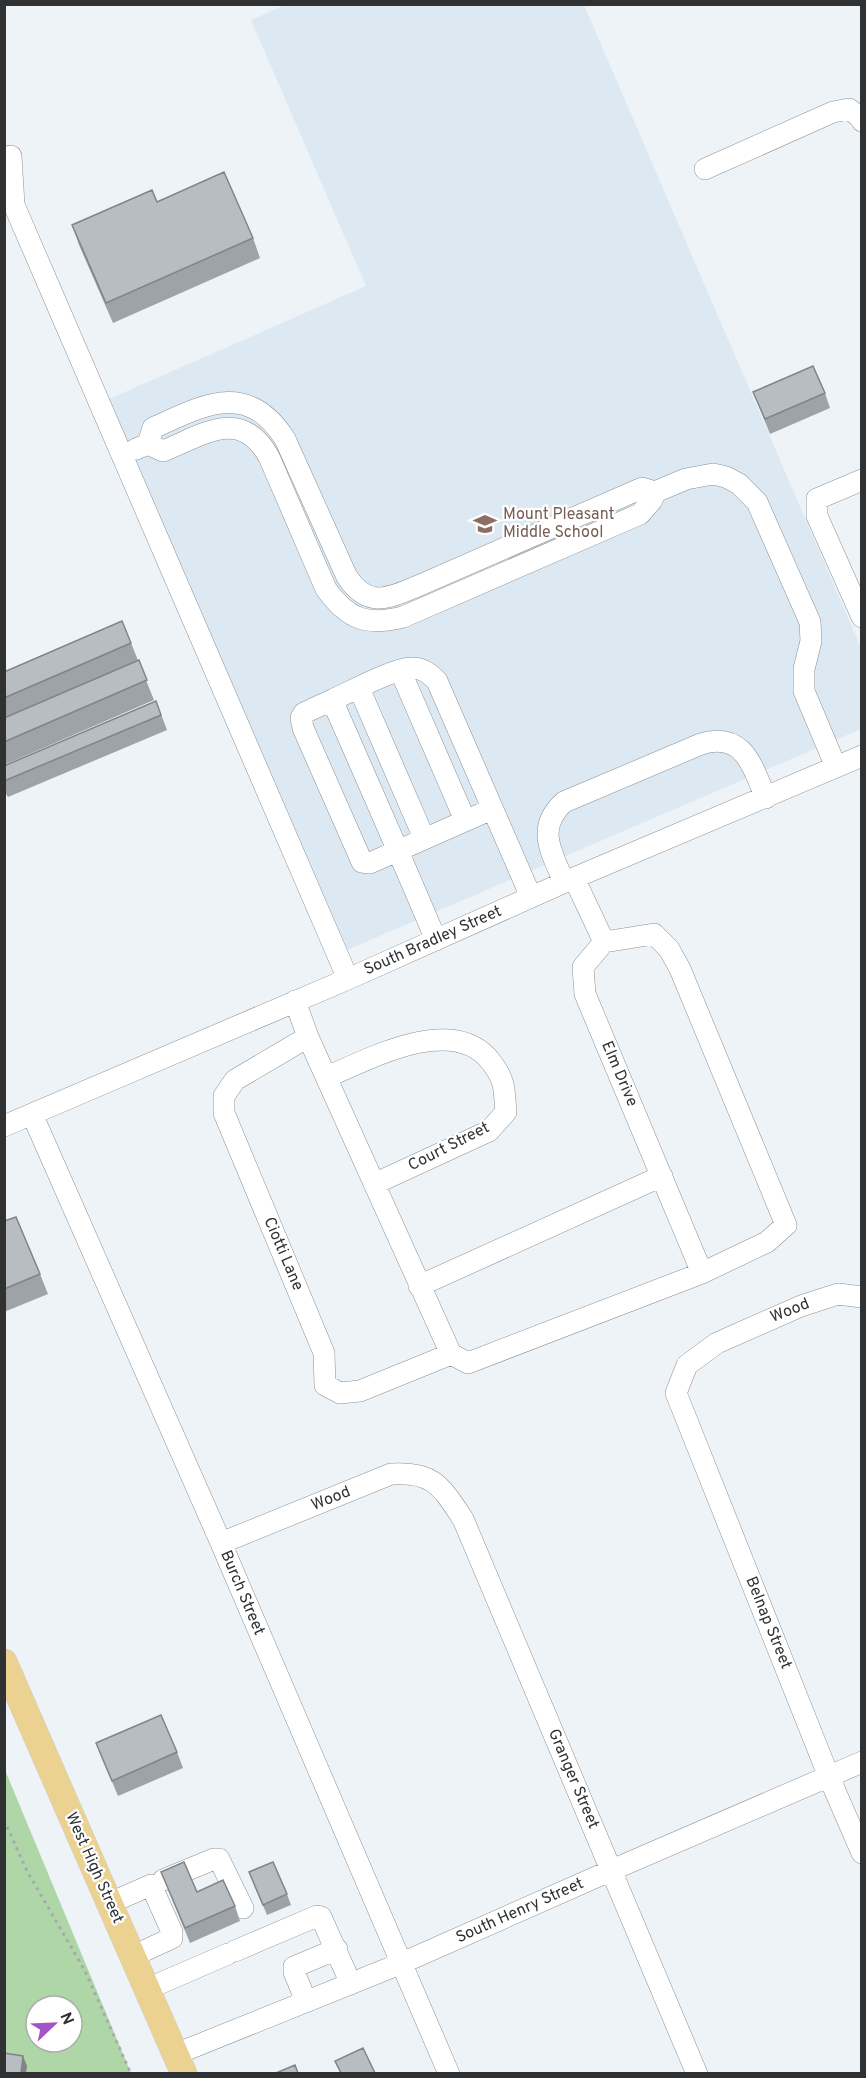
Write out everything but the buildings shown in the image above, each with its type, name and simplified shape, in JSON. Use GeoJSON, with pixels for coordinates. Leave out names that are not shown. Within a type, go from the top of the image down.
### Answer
{"type":"FeatureCollection","features":[{"type":"Feature","properties":{"kind":"main road","name":"West High Street"},"geometry":{"type":"LineString","coordinates":[[4,1662],[180,2064]]}},
{"type":"Feature","properties":{"kind":"street"},"geometry":{"type":"LineString","coordinates":[[705,169],[833,112],[849,109],[861,120]]}},
{"type":"Feature","properties":{"kind":"street"},"geometry":{"type":"LineString","coordinates":[[11,156],[14,205],[348,979]]}},
{"type":"Feature","properties":{"kind":"street"},"geometry":{"type":"LineString","coordinates":[[122,455],[148,444],[153,428],[205,405],[236,402],[264,413],[285,439],[347,577],[355,589],[373,598],[394,596],[642,488],[655,492],[686,479],[713,474],[726,477],[739,483],[757,502],[810,622],[811,641],[804,669],[804,691],[836,767]]}},
{"type":"Feature","properties":{"kind":"street"},"geometry":{"type":"LineString","coordinates":[[861,480],[817,499],[817,516],[861,617]]}},
{"type":"Feature","properties":{"kind":"street"},"geometry":{"type":"LineString","coordinates":[[492,809],[370,863],[362,862],[303,728],[301,718],[304,713],[400,670],[409,668],[424,671],[436,681],[531,897]]}},
{"type":"Feature","properties":{"kind":"street"},"geometry":{"type":"LineString","coordinates":[[400,670],[465,820]]}},
{"type":"Feature","properties":{"kind":"street"},"geometry":{"type":"LineString","coordinates":[[359,688],[424,838]]}},
{"type":"Feature","properties":{"kind":"street"},"geometry":{"type":"LineString","coordinates":[[332,700],[436,940]]}},
{"type":"Feature","properties":{"kind":"street"},"geometry":{"type":"LineString","coordinates":[[296,1001],[308,1037],[451,1354],[468,1363],[702,1273],[767,1242],[786,1225],[680,969],[669,949],[654,934],[603,942],[547,835],[549,823],[557,808],[564,802],[712,740],[733,744],[742,751],[749,759],[766,798]]}},
{"type":"Feature","properties":{"kind":"street","name":"South Bradley Street"},"geometry":{"type":"LineString","coordinates":[[4,1126],[348,979],[569,880],[861,756]]}},
{"type":"Feature","properties":{"kind":"street","name":"Elm Drive"},"geometry":{"type":"LineString","coordinates":[[603,942],[583,967],[585,994],[702,1273]]}},
{"type":"Feature","properties":{"kind":"street","name":"Ciotti Lane"},"geometry":{"type":"LineString","coordinates":[[308,1037],[235,1080],[224,1096],[224,1113],[324,1353],[325,1385],[340,1393],[360,1392],[451,1354]]}},
{"type":"Feature","properties":{"kind":"street","name":"Court Street"},"geometry":{"type":"LineString","coordinates":[[327,1077],[396,1048],[439,1039],[462,1042],[480,1050],[496,1066],[503,1085],[506,1112],[489,1131],[374,1184]]}},
{"type":"Feature","properties":{"kind":"street","name":"Burch Street"},"geometry":{"type":"LineString","coordinates":[[32,1114],[221,1543],[449,2073]]}},
{"type":"Feature","properties":{"kind":"street"},"geometry":{"type":"LineString","coordinates":[[419,1286],[662,1176]]}},
{"type":"Feature","properties":{"kind":"street","name":"Wood"},"geometry":{"type":"LineString","coordinates":[[676,1393],[687,1365],[717,1343],[801,1306],[837,1294],[861,1297]]}},
{"type":"Feature","properties":{"kind":"street","name":"Belnap Street"},"geometry":{"type":"LineString","coordinates":[[676,1393],[861,1853]]}},
{"type":"Feature","properties":{"kind":"street","name":"Wood"},"geometry":{"type":"LineString","coordinates":[[221,1543],[391,1474],[413,1473],[442,1487]]}},
{"type":"Feature","properties":{"kind":"street","name":"Granger Street"},"geometry":{"type":"LineString","coordinates":[[442,1487],[463,1519],[697,2073]]}},
{"type":"Feature","properties":{"kind":"street","name":"South Henry Street"},"geometry":{"type":"LineString","coordinates":[[180,2064],[306,2001],[402,1963],[861,1762]]}},
{"type":"Feature","properties":{"kind":"street"},"geometry":{"type":"LineString","coordinates":[[110,1903],[214,1859],[219,1859],[243,1908]]}},
{"type":"Feature","properties":{"kind":"street"},"geometry":{"type":"LineString","coordinates":[[133,1956],[171,1938],[172,1932],[151,1885]]}},
{"type":"Feature","properties":{"kind":"street"},"geometry":{"type":"LineString","coordinates":[[147,1989],[317,1916],[325,1920],[351,1984]]}},
{"type":"Feature","properties":{"kind":"street"},"geometry":{"type":"LineString","coordinates":[[306,2001],[294,1967],[336,1949]]}},
{"type":"Feature","properties":{"kind":"path"},"geometry":{"type":"LineString","coordinates":[[4,1820],[27,1871],[85,1971],[131,2073]]}},
{"type":"Feature","properties":{"kind":"shaded area","name":"Mount Pleasant Middle School"},"geometry":{"type":"Polygon","coordinates":[[[287,4],[584,5],[861,648],[861,729],[347,950],[107,400],[366,286],[251,20],[287,4]]]}},
{"type":"Feature","properties":{"kind":"green space"},"geometry":{"type":"Polygon","coordinates":[[[5,1770],[131,2073],[5,2073],[5,1770]]]}},
{"type":"Feature","properties":{"kind":"place","name":"Mount Pleasant Middle School"},"geometry":{"type":"Point","coordinates":[485,524]}}]}
